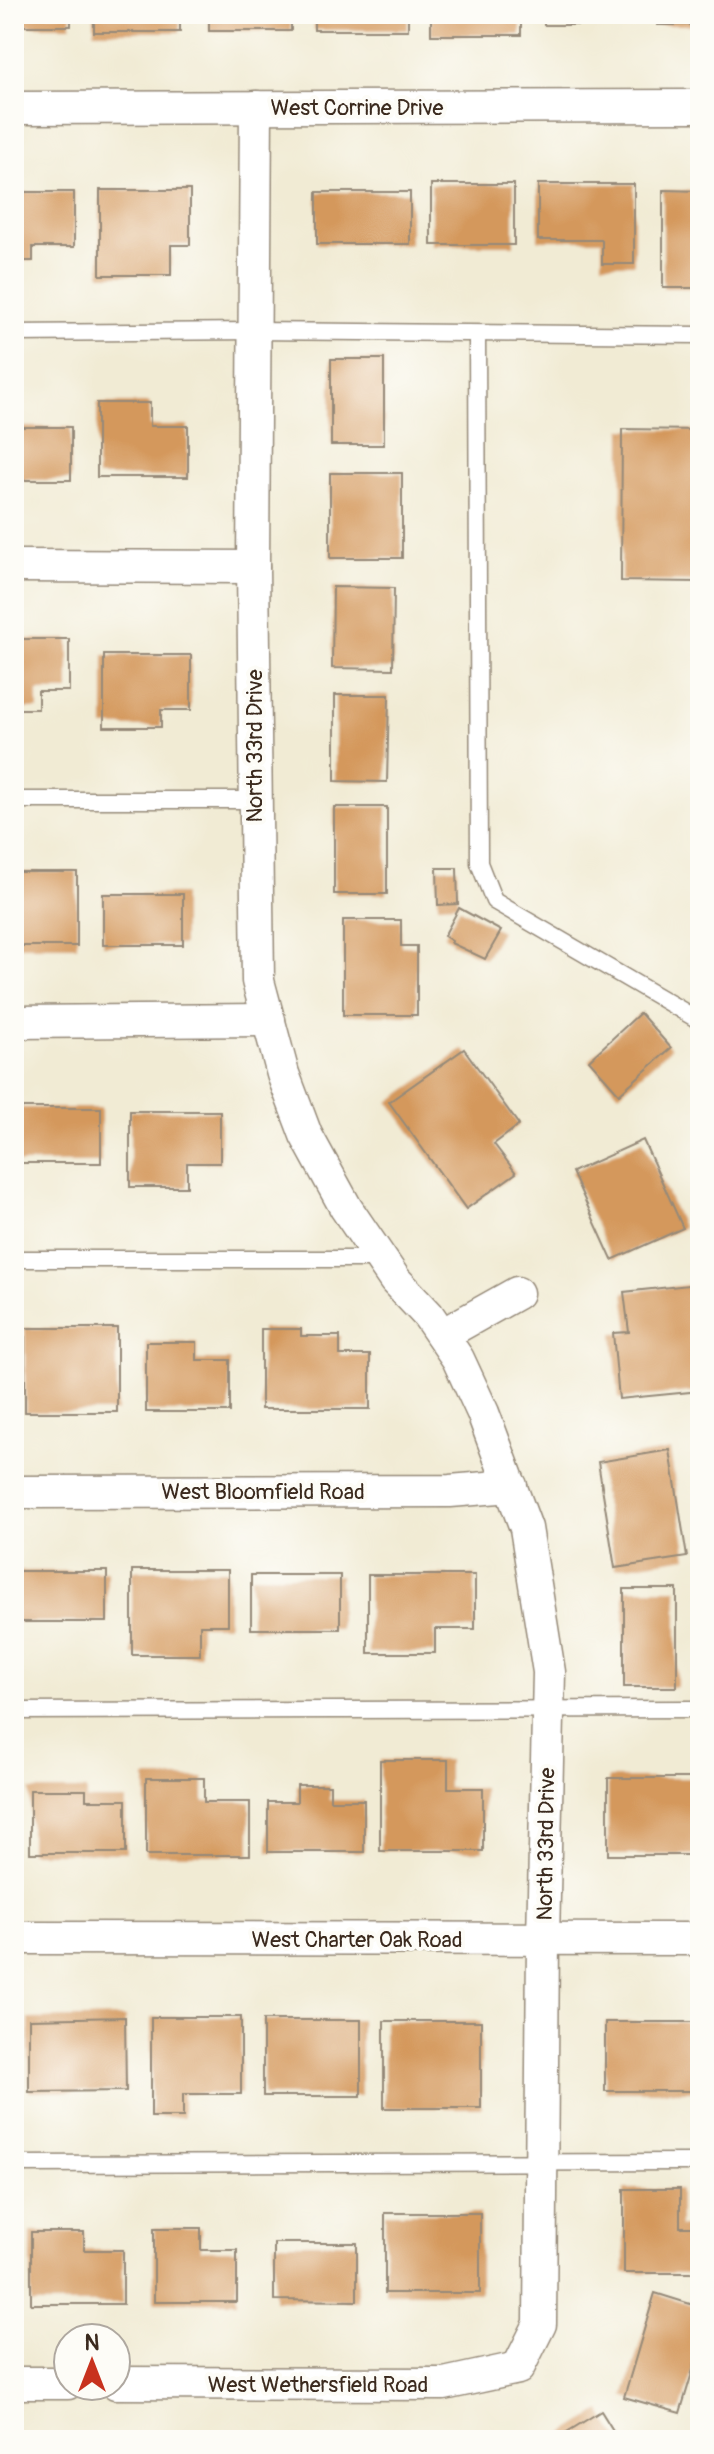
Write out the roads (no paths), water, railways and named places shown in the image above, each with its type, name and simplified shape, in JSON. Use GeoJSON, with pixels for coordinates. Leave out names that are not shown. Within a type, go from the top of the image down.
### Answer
{"type":"FeatureCollection","features":[{"type":"Feature","properties":{"kind":"street","name":"West Corrine Drive"},"geometry":{"type":"LineString","coordinates":[[14,108],[700,106]]}},
{"type":"Feature","properties":{"kind":"street","name":"North 33rd Drive"},"geometry":{"type":"LineString","coordinates":[[256,107],[253,567],[258,981],[283,1074],[306,1135],[346,1208],[458,1359],[483,1413],[526,1528],[549,1672],[540,2324],[518,2368]]}},
{"type":"Feature","properties":{"kind":"street"},"geometry":{"type":"LineString","coordinates":[[14,566],[253,567]]}},
{"type":"Feature","properties":{"kind":"street"},"geometry":{"type":"LineString","coordinates":[[14,1022],[269,1020]]}},
{"type":"Feature","properties":{"kind":"street"},"geometry":{"type":"LineString","coordinates":[[442,1335],[517,1293]]}},
{"type":"Feature","properties":{"kind":"street","name":"West Bloomfield Road"},"geometry":{"type":"LineString","coordinates":[[14,1492],[450,1491],[511,1486]]}},
{"type":"Feature","properties":{"kind":"street","name":"West Charter Oak Road"},"geometry":{"type":"LineString","coordinates":[[14,1938],[700,1939]]}},
{"type":"Feature","properties":{"kind":"street","name":"West Wethersfield Road"},"geometry":{"type":"LineString","coordinates":[[132,2383],[444,2384],[518,2368]]}},
{"type":"Feature","properties":{"kind":"street"},"geometry":{"type":"LineString","coordinates":[[14,2383],[52,2383]]}},
{"type":"Feature","properties":{"kind":"lane"},"geometry":{"type":"LineString","coordinates":[[14,333],[254,331],[700,335]]}},
{"type":"Feature","properties":{"kind":"lane"},"geometry":{"type":"LineString","coordinates":[[477,334],[479,863],[494,901],[700,1021]]}},
{"type":"Feature","properties":{"kind":"lane"},"geometry":{"type":"LineString","coordinates":[[14,800],[254,800]]}},
{"type":"Feature","properties":{"kind":"lane"},"geometry":{"type":"LineString","coordinates":[[14,1259],[381,1259]]}},
{"type":"Feature","properties":{"kind":"lane"},"geometry":{"type":"LineString","coordinates":[[14,1711],[700,1709]]}},
{"type":"Feature","properties":{"kind":"lane"},"geometry":{"type":"LineString","coordinates":[[14,2164],[700,2162]]}}]}
